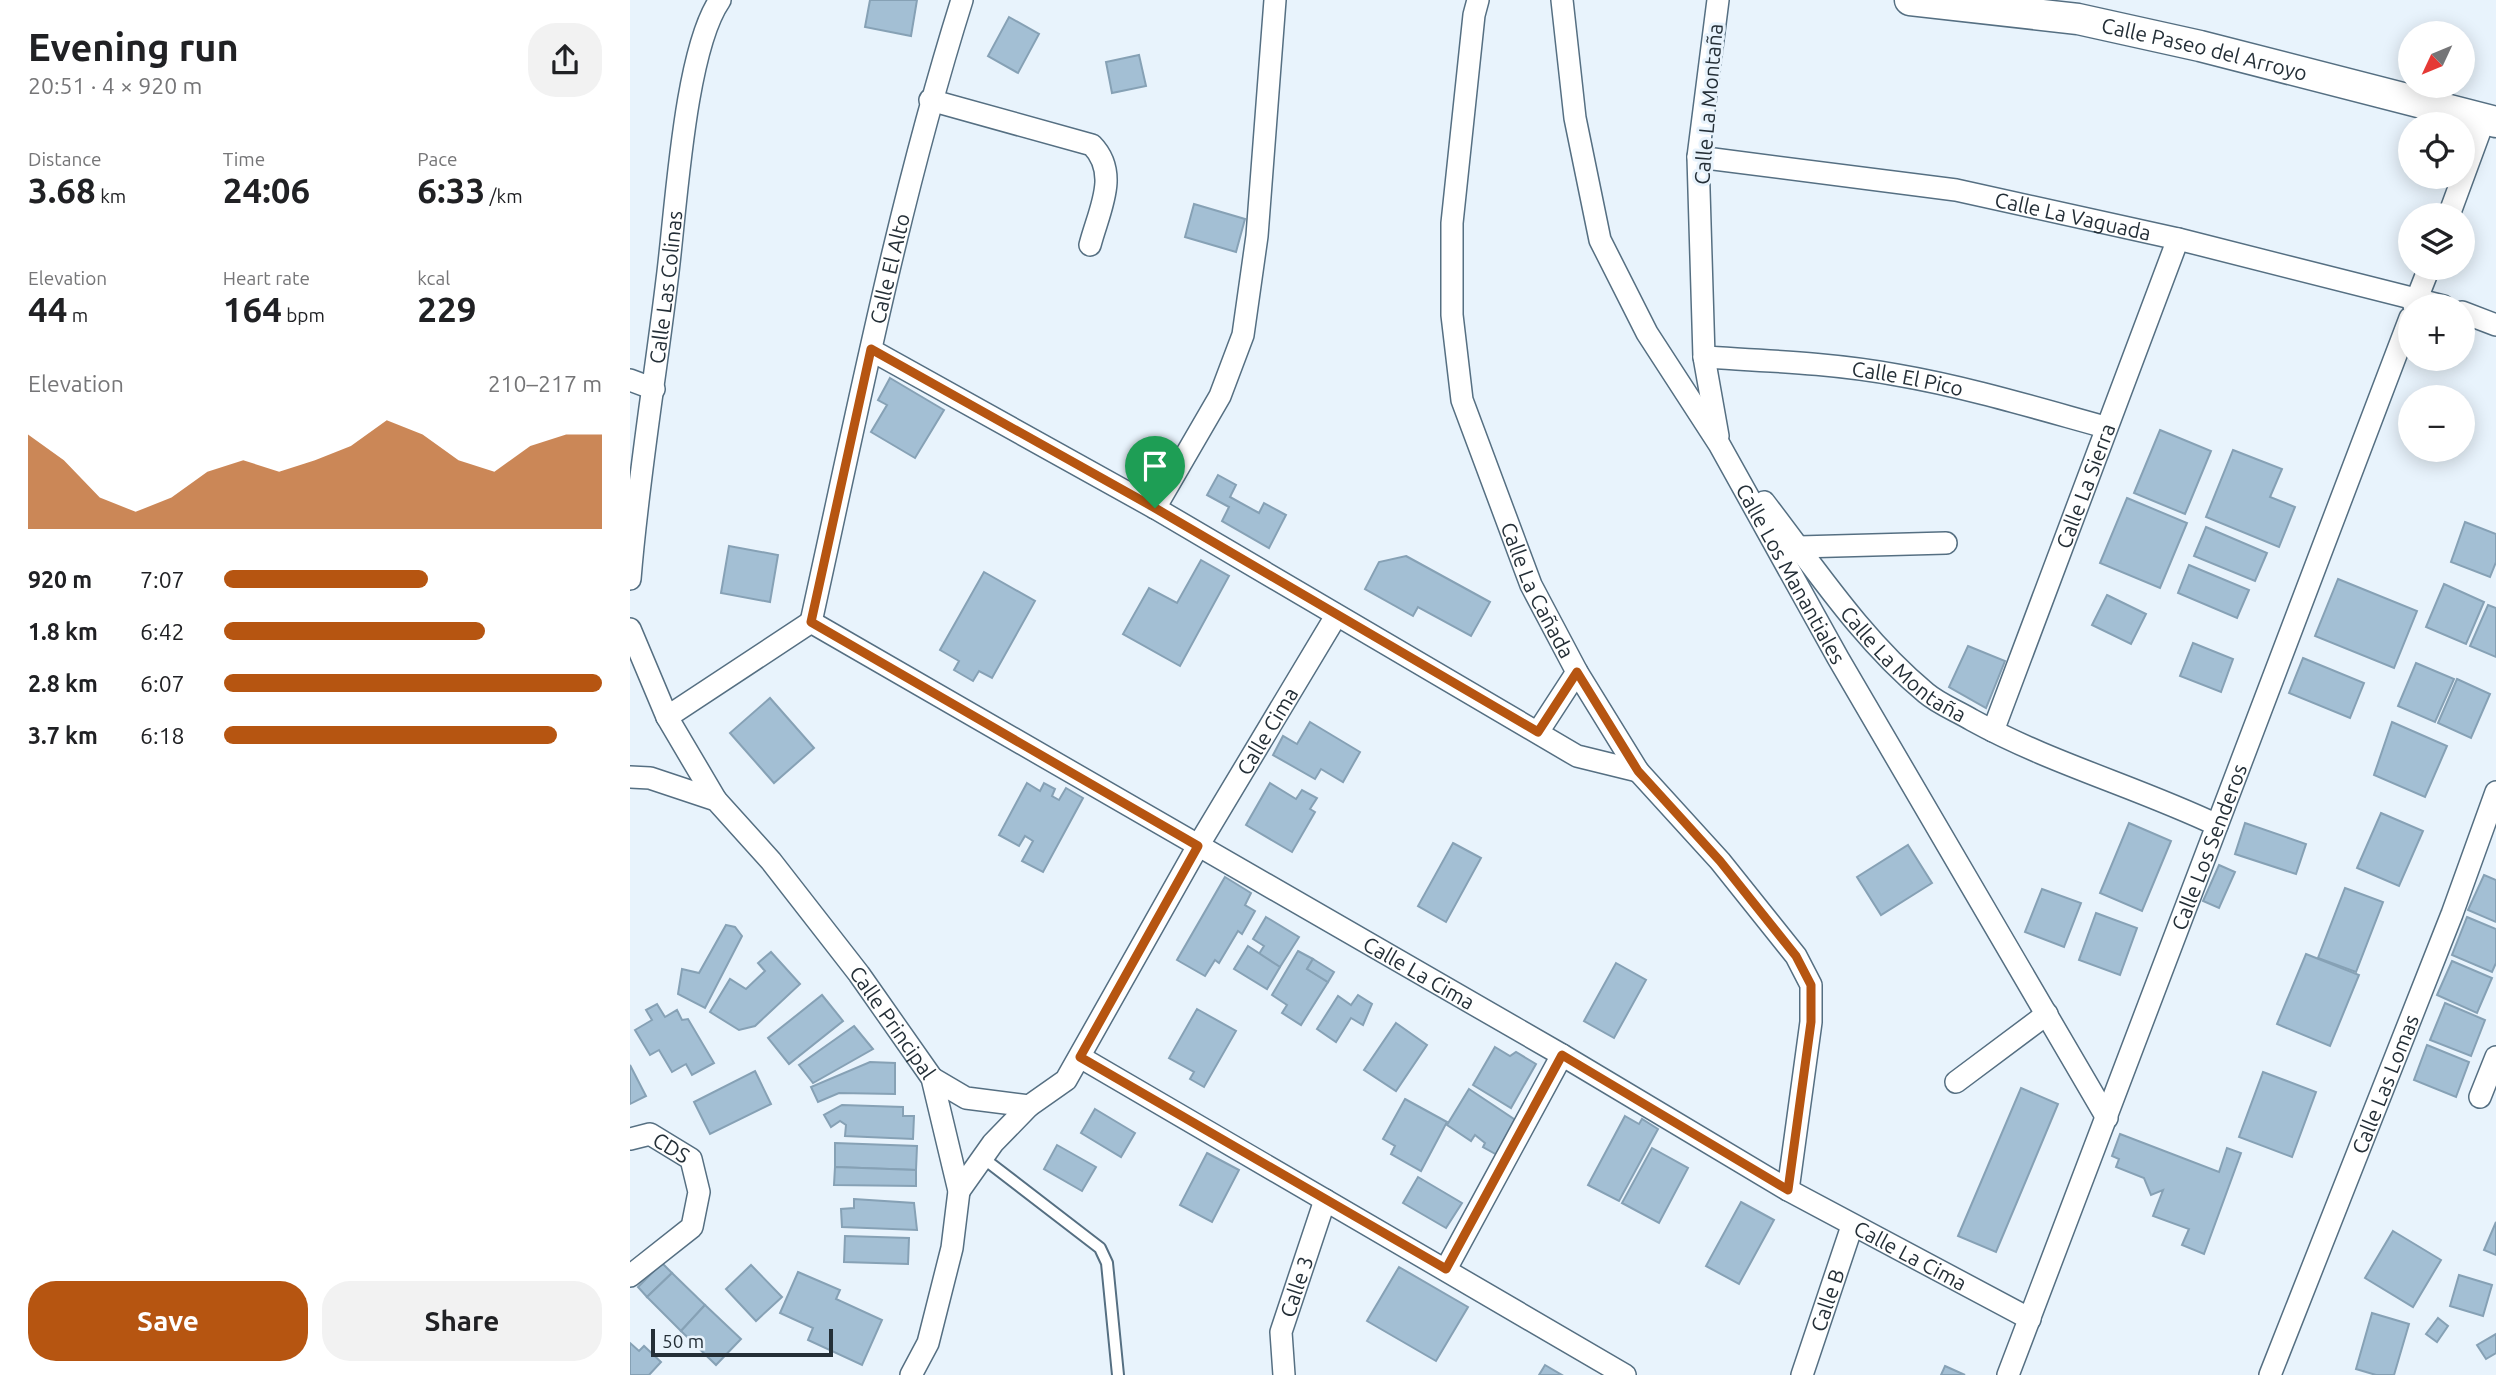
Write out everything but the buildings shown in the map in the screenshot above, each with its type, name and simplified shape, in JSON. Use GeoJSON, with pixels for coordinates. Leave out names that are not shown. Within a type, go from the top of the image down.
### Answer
{"type":"FeatureCollection","features":[{"type":"Feature","properties":{"kind":"main road","name":"Calle Paseo del Arroyo"},"geometry":{"type":"LineString","coordinates":[[1910,0],[2078,19],[2200,46],[2490,121]]}},
{"type":"Feature","properties":{"kind":"street","name":"Calle Las Colinas"},"geometry":{"type":"LineString","coordinates":[[630,579],[637,494],[654,389],[688,114],[698,61],[712,11],[720,0]]}},
{"type":"Feature","properties":{"kind":"street","name":"Calle El Alto"},"geometry":{"type":"LineString","coordinates":[[811,622],[871,349],[930,100],[962,0]]}},
{"type":"Feature","properties":{"kind":"street"},"geometry":{"type":"LineString","coordinates":[[1155,508],[1220,396],[1244,335],[1257,236],[1275,0]]}},
{"type":"Feature","properties":{"kind":"street","name":"Calle La Cañada"},"geometry":{"type":"LineString","coordinates":[[1478,0],[1474,15],[1452,223],[1451,315],[1462,400],[1531,585],[1577,672],[1638,771],[1720,861],[1796,956],[1811,985],[1811,1022],[1788,1190]]}},
{"type":"Feature","properties":{"kind":"street","name":"Calle Los Manantiales"},"geometry":{"type":"LineString","coordinates":[[1562,0],[1575,118],[1600,240],[1647,334],[1719,444],[1838,657],[2106,1118]]}},
{"type":"Feature","properties":{"kind":"street","name":"Calle La Montaña"},"geometry":{"type":"LineString","coordinates":[[1717,0],[1698,157],[1704,357],[1719,444],[1869,639],[1927,695],[1993,731],[2052,758],[2154,795],[2217,825]]}},
{"type":"Feature","properties":{"kind":"street"},"geometry":{"type":"LineString","coordinates":[[930,100],[1092,145],[1107,167],[1107,179],[1090,245]]}},
{"type":"Feature","properties":{"kind":"street"},"geometry":{"type":"LineString","coordinates":[[2454,203],[2490,121]]}},
{"type":"Feature","properties":{"kind":"street","name":"Calle La Vaguada"},"geometry":{"type":"LineString","coordinates":[[1698,157],[1956,190],[2178,239],[2398,303]]}},
{"type":"Feature","properties":{"kind":"street","name":"Calle La Sierra"},"geometry":{"type":"LineString","coordinates":[[1993,731],[2105,427],[2178,239]]}},
{"type":"Feature","properties":{"kind":"street"},"geometry":{"type":"LineString","coordinates":[[2475,317],[2496,324]]}},
{"type":"Feature","properties":{"kind":"street"},"geometry":{"type":"LineString","coordinates":[[871,349],[1155,508],[1577,755],[1638,771]]}},
{"type":"Feature","properties":{"kind":"street","name":"Calle Los Senderos"},"geometry":{"type":"LineString","coordinates":[[2008,1375],[2398,350]]}},
{"type":"Feature","properties":{"kind":"street","name":"Calle El Pico"},"geometry":{"type":"LineString","coordinates":[[1704,357],[1827,365],[1897,374],[2009,400],[2105,427]]}},
{"type":"Feature","properties":{"kind":"street"},"geometry":{"type":"LineString","coordinates":[[630,380],[654,389]]}},
{"type":"Feature","properties":{"kind":"street"},"geometry":{"type":"LineString","coordinates":[[1799,547],[1946,543]]}},
{"type":"Feature","properties":{"kind":"street","name":"Calle Cima"},"geometry":{"type":"LineString","coordinates":[[959,1191],[983,1158],[1029,1107],[1066,1080],[1198,846],[1336,616]]}},
{"type":"Feature","properties":{"kind":"street"},"geometry":{"type":"LineString","coordinates":[[667,717],[811,622]]}},
{"type":"Feature","properties":{"kind":"street","name":"Calle La Cima"},"geometry":{"type":"LineString","coordinates":[[811,622],[1562,1055],[1788,1190],[2029,1319]]}},
{"type":"Feature","properties":{"kind":"street"},"geometry":{"type":"LineString","coordinates":[[630,629],[667,717],[716,800]]}},
{"type":"Feature","properties":{"kind":"street"},"geometry":{"type":"LineString","coordinates":[[1538,732],[1577,672]]}},
{"type":"Feature","properties":{"kind":"street","name":"Calle Principal"},"geometry":{"type":"LineString","coordinates":[[630,777],[650,778],[716,800],[771,861],[835,943],[932,1078],[959,1191],[952,1248],[929,1343],[911,1375]]}},
{"type":"Feature","properties":{"kind":"street","name":"Calle Las Lomas"},"geometry":{"type":"LineString","coordinates":[[2270,1375],[2452,914],[2496,792]]}},
{"type":"Feature","properties":{"kind":"street"},"geometry":{"type":"LineString","coordinates":[[1956,1082],[2047,1014]]}},
{"type":"Feature","properties":{"kind":"street"},"geometry":{"type":"LineString","coordinates":[[1446,1269],[1562,1055]]}},
{"type":"Feature","properties":{"kind":"street"},"geometry":{"type":"LineString","coordinates":[[1080,1057],[1625,1375]]}},
{"type":"Feature","properties":{"kind":"street"},"geometry":{"type":"LineString","coordinates":[[2480,1097],[2496,1057]]}},
{"type":"Feature","properties":{"kind":"street"},"geometry":{"type":"LineString","coordinates":[[932,1078],[966,1098],[1029,1107]]}},
{"type":"Feature","properties":{"kind":"street","name":"CDS"},"geometry":{"type":"LineString","coordinates":[[630,1139],[650,1133],[691,1159],[699,1192],[692,1227],[631,1274]]}},
{"type":"Feature","properties":{"kind":"street","name":"Calle 3"},"geometry":{"type":"LineString","coordinates":[[1284,1375],[1281,1332],[1325,1200]]}},
{"type":"Feature","properties":{"kind":"street","name":"Calle B"},"geometry":{"type":"LineString","coordinates":[[1802,1375],[1852,1226]]}},
{"type":"Feature","properties":{"kind":"lane"},"geometry":{"type":"LineString","coordinates":[[983,1158],[1100,1248],[1107,1263],[1118,1375]]}},
{"type":"Feature","properties":{"kind":"route"},"geometry":{"type":"LineString","coordinates":[[871,349],[1155,508],[1538,732],[1577,672],[1638,771],[1720,861],[1796,956],[1811,985],[1811,1022],[1788,1190],[1562,1055],[1446,1269],[1080,1057],[1198,846],[811,622],[871,349]]}}]}
